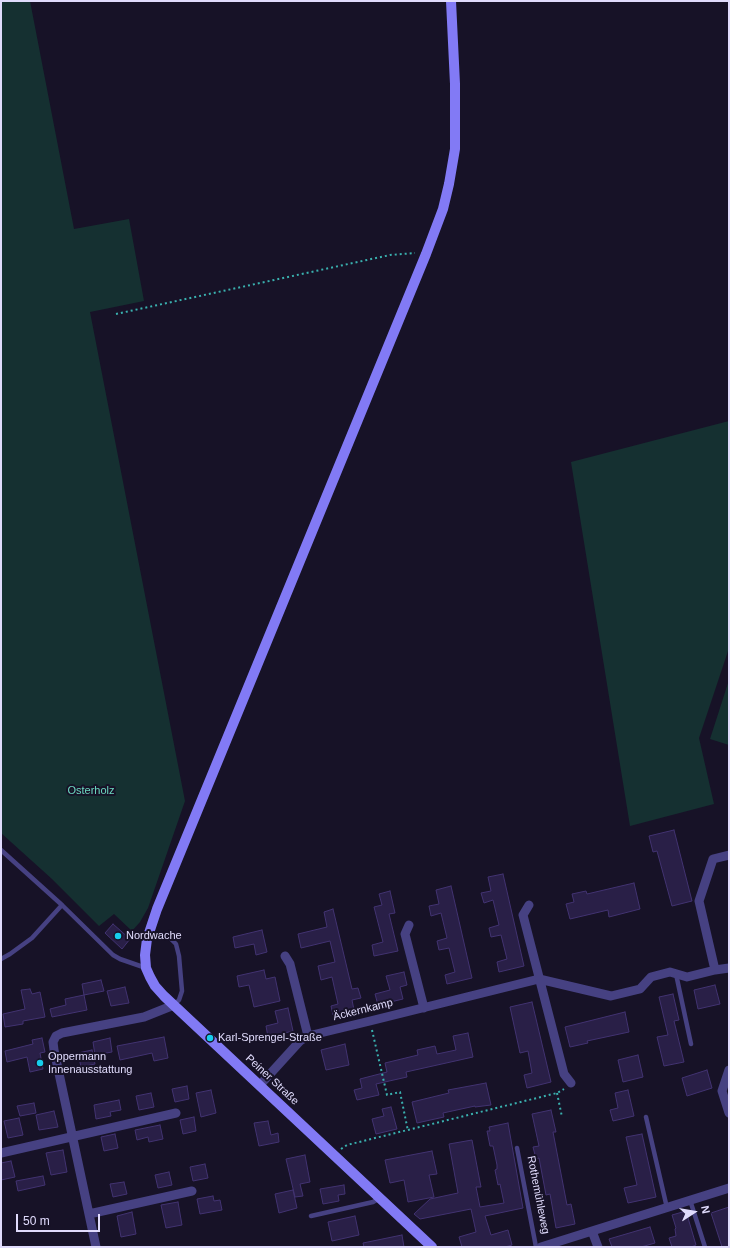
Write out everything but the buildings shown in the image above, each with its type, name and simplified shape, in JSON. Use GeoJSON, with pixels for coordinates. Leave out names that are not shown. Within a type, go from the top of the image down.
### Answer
{"type":"FeatureCollection","features":[{"type":"Feature","properties":{"kind":"main road","name":"Peiner Straße"},"geometry":{"type":"LineString","coordinates":[[432,1247],[155,986],[146,968],[145,955],[147,939],[157,909],[443,210],[455,149],[455,84],[451,1]]}},
{"type":"Feature","properties":{"kind":"street"},"geometry":{"type":"LineString","coordinates":[[715,970],[699,901],[712,859],[729,855]]}},
{"type":"Feature","properties":{"kind":"street"},"geometry":{"type":"LineString","coordinates":[[529,906],[523,915],[564,1074],[572,1083]]}},
{"type":"Feature","properties":{"kind":"street"},"geometry":{"type":"LineString","coordinates":[[409,925],[406,934],[424,1008]]}},
{"type":"Feature","properties":{"kind":"street"},"geometry":{"type":"LineString","coordinates":[[285,956],[290,964],[308,1036]]}},
{"type":"Feature","properties":{"kind":"street","name":"Äckernkamp"},"geometry":{"type":"LineString","coordinates":[[260,1085],[300,1041],[308,1036],[539,979],[611,996],[640,989],[651,977],[670,972],[687,977],[729,968]]}},
{"type":"Feature","properties":{"kind":"street"},"geometry":{"type":"LineString","coordinates":[[96,1247],[53,1042],[56,1036],[62,1033],[144,1017],[174,1005]]}},
{"type":"Feature","properties":{"kind":"street"},"geometry":{"type":"LineString","coordinates":[[729,1070],[722,1091],[729,1113]]}},
{"type":"Feature","properties":{"kind":"street"},"geometry":{"type":"LineString","coordinates":[[1,1153],[176,1113]]}},
{"type":"Feature","properties":{"kind":"street","name":"Rothemühleweg"},"geometry":{"type":"LineString","coordinates":[[541,1247],[729,1188]]}},
{"type":"Feature","properties":{"kind":"street"},"geometry":{"type":"LineString","coordinates":[[89,1214],[192,1191]]}},
{"type":"Feature","properties":{"kind":"street"},"geometry":{"type":"LineString","coordinates":[[592,1231],[598,1247]]}},
{"type":"Feature","properties":{"kind":"lane"},"geometry":{"type":"LineString","coordinates":[[1,850],[62,905],[113,955],[146,968]]}},
{"type":"Feature","properties":{"kind":"lane"},"geometry":{"type":"LineString","coordinates":[[1,959],[32,938],[62,905]]}},
{"type":"Feature","properties":{"kind":"lane"},"geometry":{"type":"LineString","coordinates":[[147,939],[155,935],[167,935],[176,944],[179,956],[182,991],[179,1000],[174,1005]]}},
{"type":"Feature","properties":{"kind":"lane"},"geometry":{"type":"LineString","coordinates":[[676,974],[691,1044]]}},
{"type":"Feature","properties":{"kind":"lane"},"geometry":{"type":"LineString","coordinates":[[646,1117],[667,1208]]}},
{"type":"Feature","properties":{"kind":"lane","name":"Rothemühleweg"},"geometry":{"type":"LineString","coordinates":[[517,1148],[536,1247]]}},
{"type":"Feature","properties":{"kind":"lane"},"geometry":{"type":"LineString","coordinates":[[311,1216],[373,1202],[380,1198]]}},
{"type":"Feature","properties":{"kind":"lane"},"geometry":{"type":"LineString","coordinates":[[690,1200],[705,1247]]}},
{"type":"Feature","properties":{"kind":"path"},"geometry":{"type":"LineString","coordinates":[[116,314],[390,255],[412,253],[426,254]]}},
{"type":"Feature","properties":{"kind":"path"},"geometry":{"type":"LineString","coordinates":[[370,1021],[387,1095],[400,1092],[408,1131]]}},
{"type":"Feature","properties":{"kind":"path"},"geometry":{"type":"LineString","coordinates":[[333,1154],[347,1145],[558,1093],[572,1083]]}},
{"type":"Feature","properties":{"kind":"path"},"geometry":{"type":"LineString","coordinates":[[558,1093],[562,1117]]}},
{"type":"Feature","properties":{"kind":"green space","name":"Osterholz"},"geometry":{"type":"Polygon","coordinates":[[[1,1],[30,1],[74,229],[129,219],[144,301],[90,312],[185,801],[148,908],[140,922],[132,931],[114,914],[99,926],[52,879],[1,833],[1,1]]]}},
{"type":"Feature","properties":{"kind":"green space"},"geometry":{"type":"Polygon","coordinates":[[[729,421],[729,648],[699,738],[714,804],[630,826],[571,462],[729,421]]]}},
{"type":"Feature","properties":{"kind":"green space"},"geometry":{"type":"Polygon","coordinates":[[[729,680],[729,745],[710,739],[729,680]]]}},
{"type":"Feature","properties":{"kind":"place","name":"Nordwache"},"geometry":{"type":"Point","coordinates":[118,936]}},
{"type":"Feature","properties":{"kind":"place","name":"Karl-Sprengel-Straße"},"geometry":{"type":"Point","coordinates":[210,1038]}},
{"type":"Feature","properties":{"kind":"place","name":"Oppermann Innenausstattung"},"geometry":{"type":"Point","coordinates":[40,1063]}}]}
